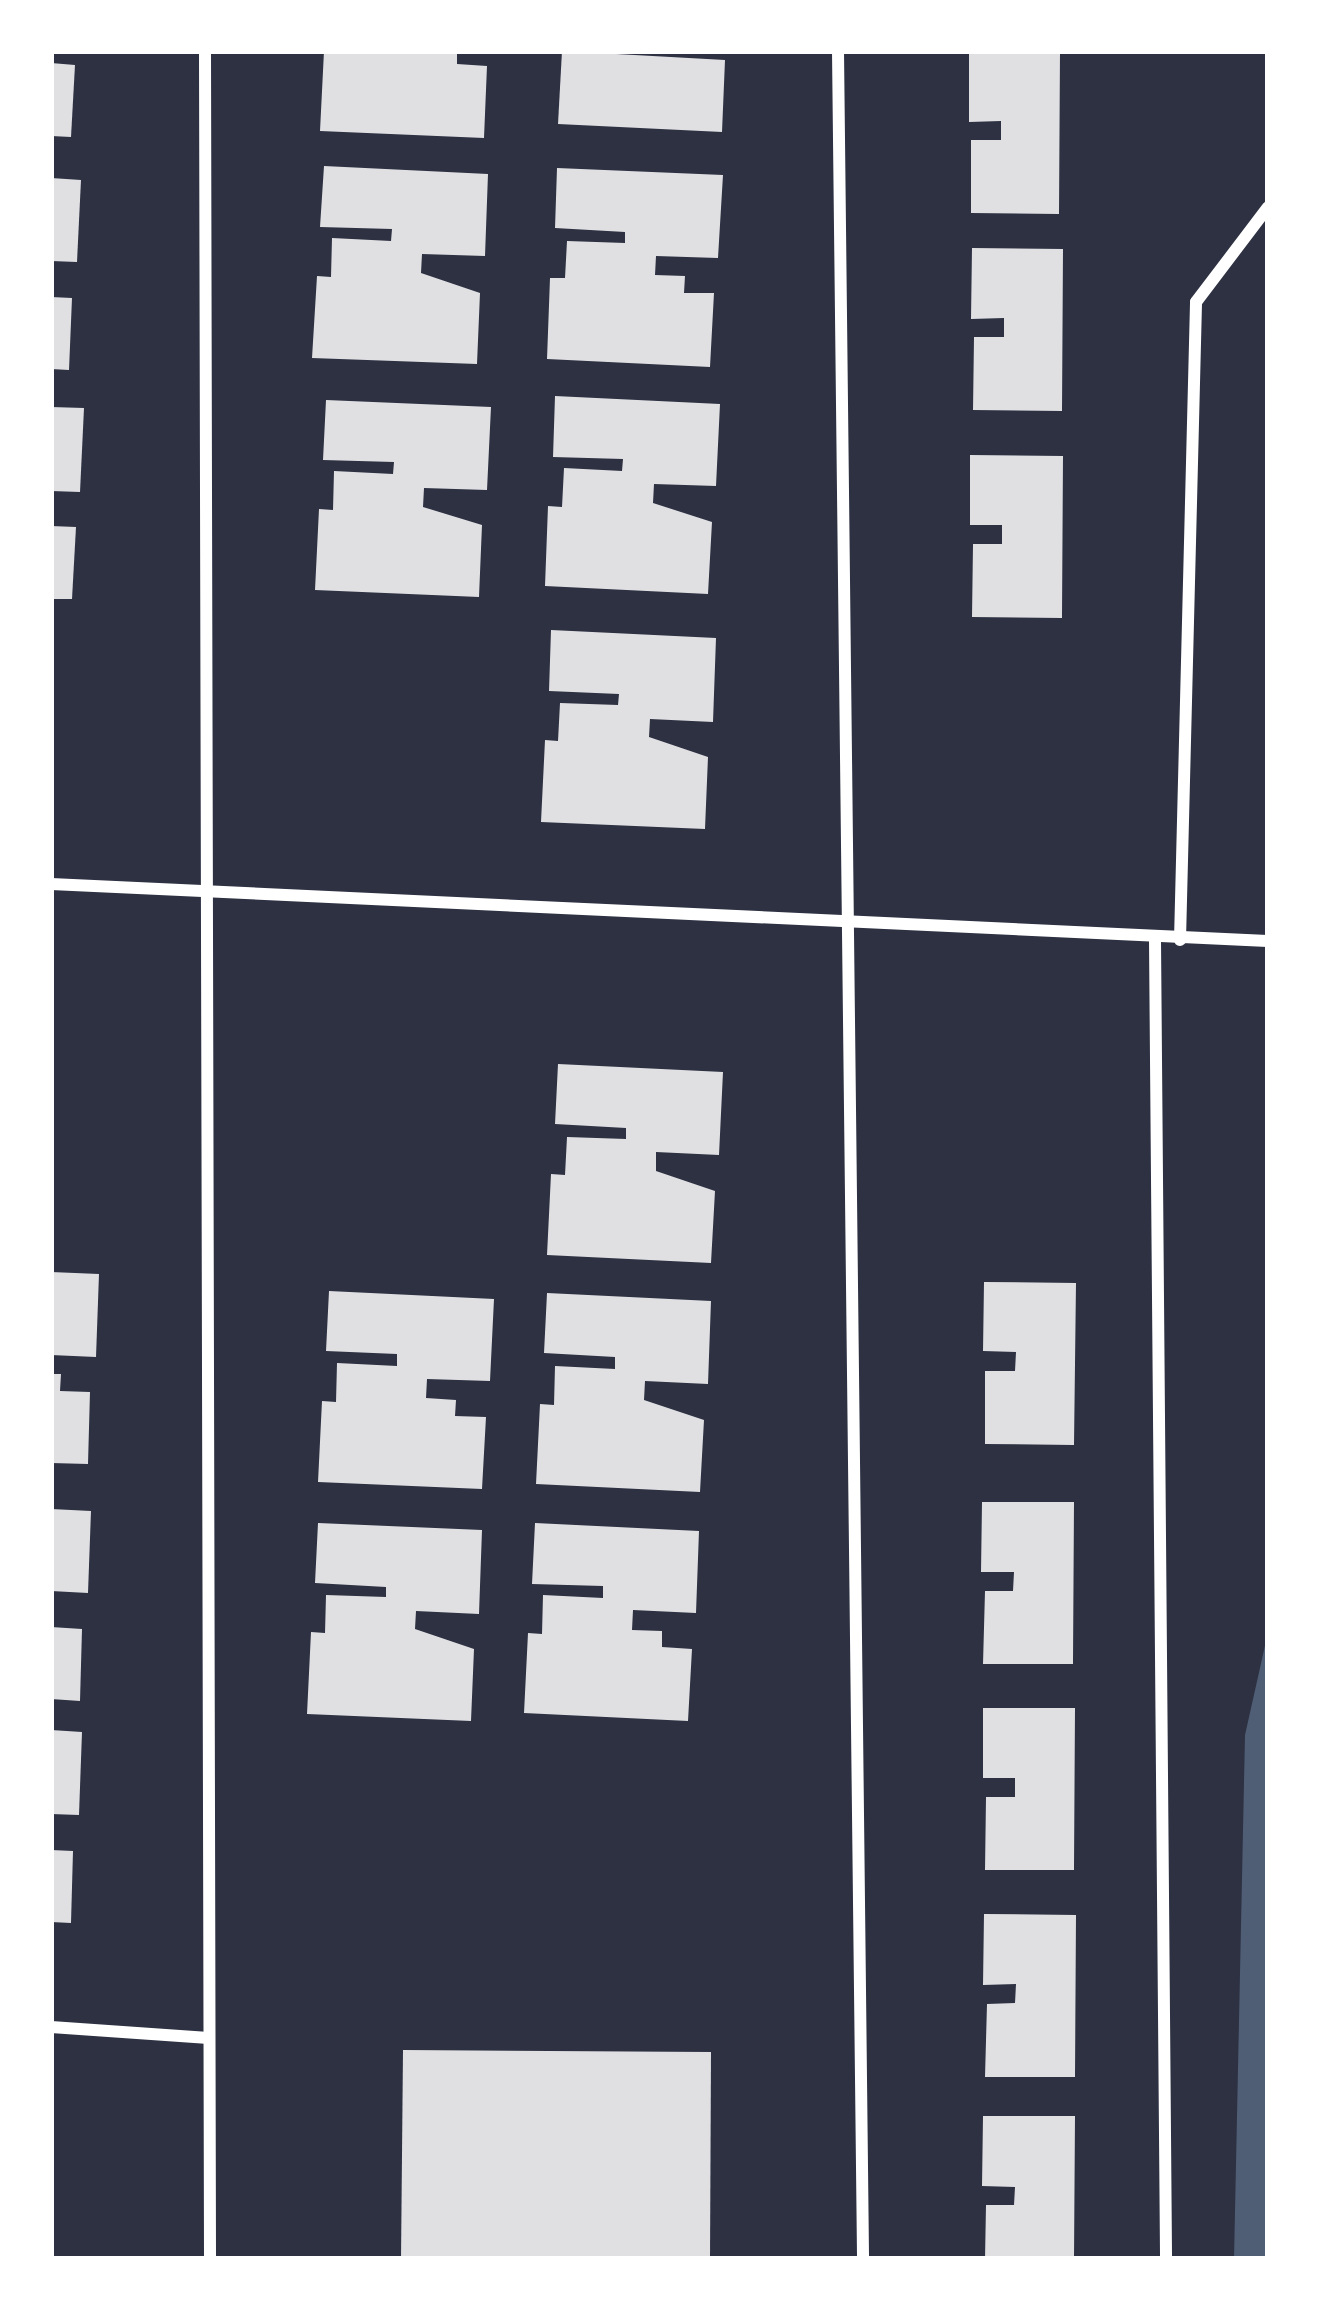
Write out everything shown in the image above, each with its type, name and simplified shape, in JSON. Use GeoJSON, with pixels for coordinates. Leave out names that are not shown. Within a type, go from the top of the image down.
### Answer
{"type":"FeatureCollection","features":[{"type":"Feature","properties":{"kind":"street"},"geometry":{"type":"LineString","coordinates":[[205,51],[215,899],[210,2259]]}},
{"type":"Feature","properties":{"kind":"street"},"geometry":{"type":"LineString","coordinates":[[838,51],[863,2259]]}},
{"type":"Feature","properties":{"kind":"street"},"geometry":{"type":"LineString","coordinates":[[1180,940],[1196,302],[1268,207]]}},
{"type":"Feature","properties":{"kind":"street"},"geometry":{"type":"LineString","coordinates":[[51,884],[215,899],[1268,941]]}},
{"type":"Feature","properties":{"kind":"street"},"geometry":{"type":"LineString","coordinates":[[1155,940],[1166,2259]]}},
{"type":"Feature","properties":{"kind":"street"},"geometry":{"type":"LineString","coordinates":[[51,2027],[209,2038]]}},
{"type":"Feature","properties":{"kind":"water"},"geometry":{"type":"Polygon","coordinates":[[[1268,1632],[1268,2259],[1234,2259],[1245,1735],[1268,1632]]]}},
{"type":"Feature","properties":{"kind":"building"},"geometry":{"type":"Polygon","coordinates":[[[324,51],[457,51],[457,64],[487,66],[484,138],[320,131],[324,51]]]}},
{"type":"Feature","properties":{"kind":"building"},"geometry":{"type":"Polygon","coordinates":[[[562,51],[725,60],[722,132],[558,124],[562,51]]]}},
{"type":"Feature","properties":{"kind":"building"},"geometry":{"type":"Polygon","coordinates":[[[969,51],[1060,52],[1059,214],[971,213],[971,140],[1001,140],[1001,121],[969,122],[969,51]]]}},
{"type":"Feature","properties":{"kind":"building"},"geometry":{"type":"Polygon","coordinates":[[[51,63],[75,65],[71,137],[51,136],[51,63]]]}},
{"type":"Feature","properties":{"kind":"building"},"geometry":{"type":"Polygon","coordinates":[[[324,166],[488,174],[485,256],[422,254],[421,273],[480,293],[477,364],[312,358],[317,276],[331,277],[332,238],[391,241],[392,229],[320,227],[324,166]]]}},
{"type":"Feature","properties":{"kind":"building"},"geometry":{"type":"Polygon","coordinates":[[[557,168],[723,175],[718,258],[656,256],[655,275],[685,276],[684,293],[714,293],[710,367],[547,359],[550,278],[565,278],[567,241],[625,243],[625,232],[555,228],[557,168]]]}},
{"type":"Feature","properties":{"kind":"building"},"geometry":{"type":"Polygon","coordinates":[[[51,178],[81,180],[77,262],[51,261],[51,178]]]}},
{"type":"Feature","properties":{"kind":"building"},"geometry":{"type":"Polygon","coordinates":[[[972,248],[1063,249],[1062,411],[973,410],[974,337],[1004,337],[1004,318],[971,319],[972,248]]]}},
{"type":"Feature","properties":{"kind":"building"},"geometry":{"type":"Polygon","coordinates":[[[51,297],[72,298],[69,370],[51,369],[51,297]]]}},
{"type":"Feature","properties":{"kind":"building"},"geometry":{"type":"Polygon","coordinates":[[[555,396],[720,404],[716,486],[654,484],[653,503],[712,522],[708,594],[545,586],[548,506],[562,507],[564,468],[622,471],[623,459],[553,457],[555,396]]]}},
{"type":"Feature","properties":{"kind":"building"},"geometry":{"type":"Polygon","coordinates":[[[326,400],[491,407],[487,490],[424,488],[423,507],[482,525],[479,597],[315,590],[319,509],[333,510],[334,471],[393,474],[394,462],[323,460],[326,400]]]}},
{"type":"Feature","properties":{"kind":"building"},"geometry":{"type":"Polygon","coordinates":[[[51,407],[84,408],[80,492],[51,491],[51,407]]]}},
{"type":"Feature","properties":{"kind":"building"},"geometry":{"type":"Polygon","coordinates":[[[970,455],[1063,456],[1062,618],[972,617],[973,544],[1002,544],[1002,525],[970,525],[970,455]]]}},
{"type":"Feature","properties":{"kind":"building"},"geometry":{"type":"Polygon","coordinates":[[[51,526],[76,527],[72,599],[51,599],[51,526]]]}},
{"type":"Feature","properties":{"kind":"building"},"geometry":{"type":"Polygon","coordinates":[[[551,630],[716,638],[713,722],[650,719],[649,737],[708,757],[705,829],[541,822],[545,740],[558,741],[560,703],[618,705],[619,694],[549,691],[551,630]]]}},
{"type":"Feature","properties":{"kind":"building"},"geometry":{"type":"Polygon","coordinates":[[[558,1064],[723,1072],[719,1155],[656,1152],[656,1171],[715,1191],[711,1263],[547,1255],[551,1174],[565,1175],[567,1137],[626,1139],[626,1128],[555,1124],[558,1064]]]}},
{"type":"Feature","properties":{"kind":"building"},"geometry":{"type":"Polygon","coordinates":[[[51,1272],[99,1274],[96,1357],[51,1355],[51,1272]]]}},
{"type":"Feature","properties":{"kind":"building"},"geometry":{"type":"Polygon","coordinates":[[[984,1282],[1076,1283],[1074,1445],[985,1444],[985,1371],[1015,1371],[1016,1352],[983,1351],[984,1282]]]}},
{"type":"Feature","properties":{"kind":"building"},"geometry":{"type":"Polygon","coordinates":[[[329,1291],[494,1299],[490,1381],[427,1379],[426,1398],[456,1400],[455,1416],[486,1417],[482,1489],[318,1482],[322,1401],[336,1402],[337,1363],[397,1366],[397,1354],[326,1351],[329,1291]]]}},
{"type":"Feature","properties":{"kind":"building"},"geometry":{"type":"Polygon","coordinates":[[[547,1293],[711,1301],[708,1384],[645,1381],[644,1400],[704,1420],[700,1492],[536,1484],[540,1404],[554,1405],[555,1366],[615,1369],[615,1357],[544,1353],[547,1293]]]}},
{"type":"Feature","properties":{"kind":"building"},"geometry":{"type":"Polygon","coordinates":[[[51,1374],[61,1374],[60,1391],[90,1392],[88,1464],[51,1463],[51,1374]]]}},
{"type":"Feature","properties":{"kind":"building"},"geometry":{"type":"Polygon","coordinates":[[[982,1502],[1074,1502],[1073,1664],[983,1664],[985,1591],[1013,1591],[1014,1572],[981,1572],[982,1502]]]}},
{"type":"Feature","properties":{"kind":"building"},"geometry":{"type":"Polygon","coordinates":[[[51,1509],[91,1511],[88,1593],[51,1591],[51,1509]]]}},
{"type":"Feature","properties":{"kind":"building"},"geometry":{"type":"Polygon","coordinates":[[[318,1523],[482,1530],[479,1614],[416,1611],[415,1629],[474,1649],[471,1721],[307,1714],[311,1632],[325,1633],[326,1595],[386,1597],[386,1587],[315,1583],[318,1523]]]}},
{"type":"Feature","properties":{"kind":"building"},"geometry":{"type":"Polygon","coordinates":[[[535,1523],[699,1531],[696,1613],[633,1610],[632,1630],[662,1631],[662,1647],[692,1649],[688,1721],[524,1713],[528,1633],[542,1634],[543,1595],[603,1598],[603,1586],[532,1584],[535,1523]]]}},
{"type":"Feature","properties":{"kind":"building"},"geometry":{"type":"Polygon","coordinates":[[[51,1627],[82,1629],[80,1701],[51,1699],[51,1627]]]}},
{"type":"Feature","properties":{"kind":"building"},"geometry":{"type":"Polygon","coordinates":[[[983,1708],[1075,1708],[1074,1870],[985,1870],[986,1797],[1015,1797],[1015,1778],[983,1778],[983,1708]]]}},
{"type":"Feature","properties":{"kind":"building"},"geometry":{"type":"Polygon","coordinates":[[[51,1730],[82,1732],[79,1815],[51,1814],[51,1730]]]}},
{"type":"Feature","properties":{"kind":"building"},"geometry":{"type":"Polygon","coordinates":[[[51,1850],[73,1851],[71,1923],[51,1922],[51,1850]]]}},
{"type":"Feature","properties":{"kind":"building"},"geometry":{"type":"Polygon","coordinates":[[[984,1914],[1076,1915],[1075,2077],[985,2077],[987,2004],[1015,2003],[1016,1984],[983,1985],[984,1914]]]}},
{"type":"Feature","properties":{"kind":"building"},"geometry":{"type":"Polygon","coordinates":[[[403,2050],[711,2052],[710,2259],[401,2259],[403,2050]]]}},
{"type":"Feature","properties":{"kind":"building"},"geometry":{"type":"Polygon","coordinates":[[[983,2116],[1075,2116],[1074,2259],[985,2259],[986,2205],[1014,2205],[1015,2187],[982,2186],[983,2116]]]}}]}
